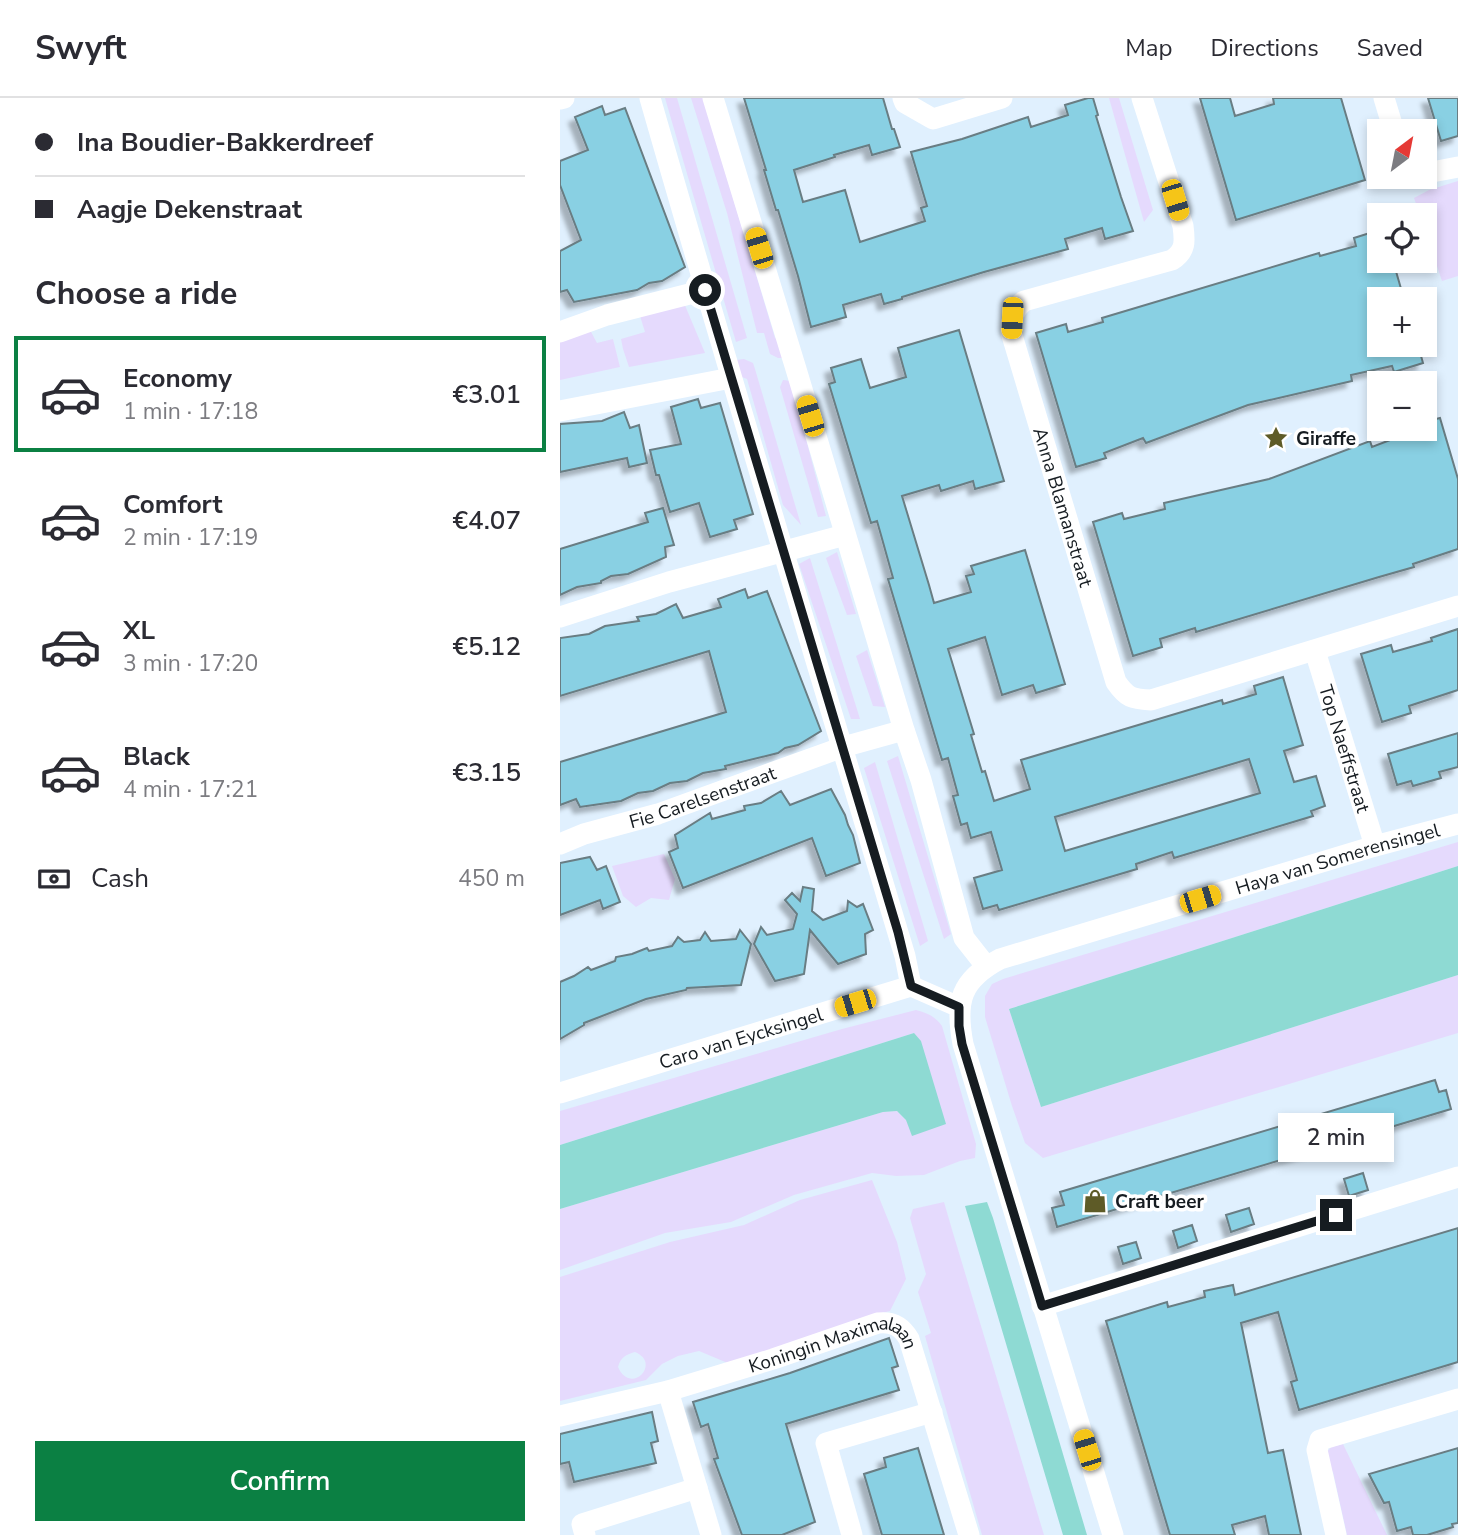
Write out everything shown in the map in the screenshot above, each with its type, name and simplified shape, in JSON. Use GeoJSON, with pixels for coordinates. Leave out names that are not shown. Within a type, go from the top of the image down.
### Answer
{"type":"FeatureCollection","features":[{"type":"Feature","properties":{"kind":"street"},"geometry":{"type":"LineString","coordinates":[[650,98],[782,551],[905,956],[911,986],[959,1007],[962,1044],[1113,1535]]}},
{"type":"Feature","properties":{"kind":"street"},"geometry":{"type":"LineString","coordinates":[[713,98],[921,780],[964,938],[986,966]]}},
{"type":"Feature","properties":{"kind":"street"},"geometry":{"type":"LineString","coordinates":[[903,98],[905,103],[933,119],[1002,98]]}},
{"type":"Feature","properties":{"kind":"street","name":"Anna Blamanstraat"},"geometry":{"type":"LineString","coordinates":[[1142,98],[1183,226],[1184,249],[1172,260],[1024,301],[1016,307],[1011,332],[1116,682],[1123,693],[1135,699],[1151,700],[1458,606]]}},
{"type":"Feature","properties":{"kind":"street"},"geometry":{"type":"LineString","coordinates":[[1384,98],[1390,119]]}},
{"type":"Feature","properties":{"kind":"street"},"geometry":{"type":"LineString","coordinates":[[1437,171],[1458,167]]}},
{"type":"Feature","properties":{"kind":"street"},"geometry":{"type":"LineString","coordinates":[[560,332],[607,315],[705,290]]}},
{"type":"Feature","properties":{"kind":"street"},"geometry":{"type":"LineString","coordinates":[[560,411],[731,378]]}},
{"type":"Feature","properties":{"kind":"street"},"geometry":{"type":"LineString","coordinates":[[560,617],[669,582],[845,535]]}},
{"type":"Feature","properties":{"kind":"street","name":"Top Naeffstraat"},"geometry":{"type":"LineString","coordinates":[[1315,651],[1375,846]]}},
{"type":"Feature","properties":{"kind":"street","name":"Fie Carelsenstraat"},"geometry":{"type":"LineString","coordinates":[[560,844],[584,834],[658,814],[843,747],[904,730]]}},
{"type":"Feature","properties":{"kind":"street","name":"Haya van Somerensingel"},"geometry":{"type":"LineString","coordinates":[[959,1007],[965,988],[974,975],[1000,959],[1375,846],[1458,824]]}},
{"type":"Feature","properties":{"kind":"street","name":"Caro van Eycksingel"},"geometry":{"type":"LineString","coordinates":[[560,1094],[911,986]]}},
{"type":"Feature","properties":{"kind":"street"},"geometry":{"type":"LineString","coordinates":[[1042,1306],[1458,1177]]}},
{"type":"Feature","properties":{"kind":"street","name":"Koningin Maximalaan"},"geometry":{"type":"LineString","coordinates":[[560,1416],[668,1391],[774,1359],[878,1323],[890,1323],[905,1331],[909,1339],[969,1535]]}},
{"type":"Feature","properties":{"kind":"street"},"geometry":{"type":"LineString","coordinates":[[668,1391],[711,1535]]}},
{"type":"Feature","properties":{"kind":"street"},"geometry":{"type":"LineString","coordinates":[[1336,1535],[1317,1450],[1320,1440],[1458,1399]]}},
{"type":"Feature","properties":{"kind":"street"},"geometry":{"type":"LineString","coordinates":[[852,1535],[825,1443],[932,1412]]}},
{"type":"Feature","properties":{"kind":"street"},"geometry":{"type":"LineString","coordinates":[[585,1535],[582,1524],[697,1488]]}},
{"type":"Feature","properties":{"kind":"shaded area"},"geometry":{"type":"Polygon","coordinates":[[[665,98],[677,98],[747,338],[736,342],[665,98]]]}},
{"type":"Feature","properties":{"kind":"shaded area"},"geometry":{"type":"Polygon","coordinates":[[[691,98],[703,98],[775,338],[782,341],[787,358],[770,354],[764,333],[757,333],[727,213],[691,98]]]}},
{"type":"Feature","properties":{"kind":"shaded area"},"geometry":{"type":"Polygon","coordinates":[[[1109,98],[1119,98],[1153,210],[1144,222],[1109,98]]]}},
{"type":"Feature","properties":{"kind":"shaded area"},"geometry":{"type":"Polygon","coordinates":[[[1458,181],[1458,276],[1442,281],[1437,266],[1437,203],[1416,203],[1414,198],[1458,181]]]}},
{"type":"Feature","properties":{"kind":"shaded area"},"geometry":{"type":"Polygon","coordinates":[[[684,303],[705,353],[629,367],[621,339],[645,332],[640,316],[684,303]]]}},
{"type":"Feature","properties":{"kind":"shaded area"},"geometry":{"type":"Polygon","coordinates":[[[590,330],[597,343],[613,339],[620,367],[560,380],[560,342],[590,330]]]}},
{"type":"Feature","properties":{"kind":"shaded area"},"geometry":{"type":"Polygon","coordinates":[[[744,359],[753,363],[801,525],[783,505],[747,379],[739,376],[736,360],[744,359]]]}},
{"type":"Feature","properties":{"kind":"shaded area"},"geometry":{"type":"Polygon","coordinates":[[[783,380],[791,381],[826,516],[818,517],[780,387],[783,380]]]}},
{"type":"Feature","properties":{"kind":"shaded area"},"geometry":{"type":"Polygon","coordinates":[[[837,552],[856,614],[847,615],[826,558],[837,552]]]}},
{"type":"Feature","properties":{"kind":"shaded area"},"geometry":{"type":"Polygon","coordinates":[[[810,558],[860,719],[851,719],[799,564],[810,558]]]}},
{"type":"Feature","properties":{"kind":"shaded area"},"geometry":{"type":"Polygon","coordinates":[[[867,650],[885,707],[873,706],[856,656],[867,650]]]}},
{"type":"Feature","properties":{"kind":"shaded area"},"geometry":{"type":"Polygon","coordinates":[[[898,756],[951,934],[944,939],[887,761],[898,756]]]}},
{"type":"Feature","properties":{"kind":"shaded area"},"geometry":{"type":"Polygon","coordinates":[[[875,762],[928,941],[920,946],[864,768],[875,762]]]}},
{"type":"Feature","properties":{"kind":"shaded area"},"geometry":{"type":"Polygon","coordinates":[[[1458,842],[1458,866],[1009,1009],[1041,1107],[1458,975],[1458,1033],[1043,1158],[1025,1143],[985,1017],[985,996],[992,984],[1458,842]]]}},
{"type":"Feature","properties":{"kind":"shaded area"},"geometry":{"type":"Polygon","coordinates":[[[664,854],[675,879],[669,900],[651,898],[636,907],[623,896],[612,866],[664,854]]]}},
{"type":"Feature","properties":{"kind":"shaded area"},"geometry":{"type":"Polygon","coordinates":[[[1458,866],[1458,975],[1041,1107],[1009,1009],[1458,866]]]}},
{"type":"Feature","properties":{"kind":"shaded area"},"geometry":{"type":"Polygon","coordinates":[[[916,1010],[930,1015],[942,1026],[976,1144],[975,1158],[924,1175],[872,1173],[794,1195],[731,1222],[665,1233],[560,1270],[560,1209],[883,1112],[897,1111],[906,1120],[914,1033],[560,1145],[560,1111],[916,1010]]]}},
{"type":"Feature","properties":{"kind":"shaded area"},"geometry":{"type":"Polygon","coordinates":[[[914,1033],[921,1041],[946,1124],[912,1136],[906,1120],[897,1111],[883,1112],[560,1209],[560,1145],[914,1033]]]}},
{"type":"Feature","properties":{"kind":"shaded area"},"geometry":{"type":"Polygon","coordinates":[[[872,1180],[897,1242],[906,1279],[890,1311],[730,1364],[699,1351],[678,1356],[662,1364],[646,1380],[560,1401],[560,1277],[670,1242],[744,1225],[800,1200],[872,1180]],[[635,1352],[629,1354],[622,1359],[618,1367],[624,1375],[636,1378],[645,1369],[643,1357],[635,1352]]]}},
{"type":"Feature","properties":{"kind":"shaded area"},"geometry":{"type":"Polygon","coordinates":[[[944,1202],[1044,1535],[982,1535],[925,1336],[931,1333],[918,1292],[926,1274],[910,1218],[913,1209],[944,1202]]]}},
{"type":"Feature","properties":{"kind":"shaded area"},"geometry":{"type":"Polygon","coordinates":[[[987,1202],[1087,1535],[1063,1535],[965,1206],[987,1202]]]}},
{"type":"Feature","properties":{"kind":"shaded area"},"geometry":{"type":"Polygon","coordinates":[[[1343,1444],[1387,1535],[1347,1535],[1333,1472],[1326,1466],[1324,1456],[1331,1447],[1343,1444]]]}},
{"type":"Feature","properties":{"kind":"building"},"geometry":{"type":"Polygon","coordinates":[[[744,98],[883,98],[900,147],[872,155],[869,145],[794,170],[803,202],[845,190],[860,242],[925,221],[921,208],[927,206],[911,152],[962,139],[1028,117],[1031,127],[1068,115],[1065,105],[1093,98],[1098,115],[1096,116],[1133,231],[1105,239],[1102,228],[1065,239],[1068,249],[984,272],[902,299],[884,304],[881,294],[843,305],[846,317],[811,327],[744,98]]]}},
{"type":"Feature","properties":{"kind":"building"},"geometry":{"type":"Polygon","coordinates":[[[1200,98],[1230,98],[1235,116],[1274,104],[1273,98],[1341,98],[1365,180],[1236,220],[1200,98]]]}},
{"type":"Feature","properties":{"kind":"building"},"geometry":{"type":"Polygon","coordinates":[[[1428,98],[1458,98],[1458,136],[1441,141],[1437,119],[1434,119],[1428,98]]]}},
{"type":"Feature","properties":{"kind":"building"},"geometry":{"type":"Polygon","coordinates":[[[602,106],[605,115],[625,108],[685,267],[662,281],[649,283],[637,290],[574,302],[567,290],[560,292],[560,251],[581,240],[560,185],[560,161],[588,150],[575,117],[602,106]]]}},
{"type":"Feature","properties":{"kind":"building"},"geometry":{"type":"Polygon","coordinates":[[[1367,234],[1367,273],[1396,273],[1401,287],[1367,287],[1367,357],[1421,357],[1423,363],[1397,371],[1394,371],[1392,366],[1367,371],[1351,375],[1352,381],[1248,405],[1146,443],[1143,438],[1104,453],[1106,458],[1076,467],[1036,333],[1066,324],[1068,332],[1103,322],[1102,318],[1319,253],[1320,256],[1356,246],[1354,238],[1367,234]]]}},
{"type":"Feature","properties":{"kind":"building"},"geometry":{"type":"Polygon","coordinates":[[[959,330],[1004,481],[975,489],[973,481],[941,491],[939,485],[902,496],[934,603],[971,592],[966,576],[974,574],[971,566],[1025,550],[1065,684],[1036,693],[1033,685],[1002,695],[985,637],[948,649],[974,734],[971,735],[982,772],[985,771],[994,801],[1030,789],[1021,760],[1222,700],[1223,704],[1256,694],[1254,686],[1283,677],[1303,745],[1284,751],[1294,782],[1316,776],[1325,806],[1311,811],[1313,816],[1174,858],[1172,852],[1136,864],[1137,869],[999,910],[997,905],[983,909],[974,878],[1002,870],[991,832],[971,838],[967,823],[961,825],[953,796],[958,795],[948,758],[942,760],[888,579],[893,578],[877,521],[871,523],[829,384],[835,382],[831,368],[861,359],[870,388],[906,377],[898,348],[959,330]],[[1249,759],[1055,817],[1065,851],[1260,793],[1249,759]]]}},
{"type":"Feature","properties":{"kind":"building"},"geometry":{"type":"Polygon","coordinates":[[[698,399],[701,408],[720,403],[753,514],[734,520],[737,529],[710,537],[699,503],[670,512],[650,450],[681,444],[671,407],[698,399]]]}},
{"type":"Feature","properties":{"kind":"building"},"geometry":{"type":"Polygon","coordinates":[[[624,412],[630,428],[639,425],[647,463],[629,467],[627,458],[560,472],[560,424],[602,421],[624,412]]]}},
{"type":"Feature","properties":{"kind":"building"},"geometry":{"type":"Polygon","coordinates":[[[1440,418],[1458,479],[1458,549],[1413,564],[1414,567],[1196,632],[1195,628],[1160,639],[1162,647],[1133,656],[1093,522],[1122,513],[1124,519],[1165,509],[1164,503],[1269,479],[1370,441],[1372,447],[1388,441],[1437,441],[1437,419],[1440,418]]]}},
{"type":"Feature","properties":{"kind":"building"},"geometry":{"type":"Polygon","coordinates":[[[663,508],[674,545],[665,547],[666,557],[628,574],[611,576],[601,583],[577,587],[560,595],[560,549],[648,522],[645,513],[663,508]]]}},
{"type":"Feature","properties":{"kind":"building"},"geometry":{"type":"Polygon","coordinates":[[[745,589],[748,598],[767,591],[821,731],[778,753],[725,766],[726,769],[703,773],[687,781],[670,783],[621,801],[580,807],[576,799],[560,805],[560,762],[726,712],[709,651],[560,696],[560,638],[589,634],[605,626],[639,621],[637,617],[656,614],[676,604],[683,618],[721,607],[718,599],[745,589]]]}},
{"type":"Feature","properties":{"kind":"building"},"geometry":{"type":"Polygon","coordinates":[[[1458,629],[1458,690],[1409,706],[1411,713],[1382,722],[1361,654],[1391,645],[1393,652],[1432,641],[1431,638],[1458,629]]]}},
{"type":"Feature","properties":{"kind":"building"},"geometry":{"type":"Polygon","coordinates":[[[1458,733],[1458,767],[1439,772],[1441,778],[1413,786],[1411,781],[1397,785],[1388,754],[1458,733]]]}},
{"type":"Feature","properties":{"kind":"building"},"geometry":{"type":"Polygon","coordinates":[[[831,789],[853,835],[860,863],[826,876],[812,838],[683,888],[669,852],[678,848],[675,835],[710,813],[712,819],[745,810],[744,806],[761,803],[781,791],[790,805],[831,789]]]}},
{"type":"Feature","properties":{"kind":"building"},"geometry":{"type":"Polygon","coordinates":[[[590,857],[597,870],[606,866],[620,902],[603,909],[600,900],[560,915],[560,863],[590,857]]]}},
{"type":"Feature","properties":{"kind":"building"},"geometry":{"type":"Polygon","coordinates":[[[803,887],[814,889],[812,911],[823,920],[847,911],[848,901],[857,907],[863,904],[873,930],[865,934],[866,954],[838,964],[810,930],[804,974],[775,981],[754,944],[761,927],[767,935],[793,929],[797,914],[785,900],[792,893],[800,901],[803,887]]]}},
{"type":"Feature","properties":{"kind":"building"},"geometry":{"type":"Polygon","coordinates":[[[740,930],[751,944],[741,985],[687,988],[646,999],[584,1023],[560,1039],[560,982],[588,967],[591,970],[615,961],[616,957],[647,948],[649,951],[672,946],[678,937],[684,942],[700,940],[705,932],[711,941],[736,939],[740,930]]]}},
{"type":"Feature","properties":{"kind":"building"},"geometry":{"type":"Polygon","coordinates":[[[1435,1080],[1439,1092],[1446,1090],[1451,1109],[1057,1227],[1052,1208],[1064,1205],[1060,1192],[1435,1080]]]}},
{"type":"Feature","properties":{"kind":"building"},"geometry":{"type":"Polygon","coordinates":[[[1363,1173],[1368,1190],[1349,1196],[1344,1179],[1363,1173]]]}},
{"type":"Feature","properties":{"kind":"building"},"geometry":{"type":"Polygon","coordinates":[[[1249,1208],[1254,1224],[1231,1232],[1226,1215],[1249,1208]]]}},
{"type":"Feature","properties":{"kind":"building"},"geometry":{"type":"Polygon","coordinates":[[[1192,1225],[1197,1241],[1178,1248],[1173,1231],[1192,1225]]]}},
{"type":"Feature","properties":{"kind":"building"},"geometry":{"type":"Polygon","coordinates":[[[1458,1228],[1458,1362],[1299,1410],[1291,1382],[1297,1380],[1278,1312],[1241,1323],[1268,1453],[1283,1450],[1301,1535],[1269,1535],[1265,1516],[1232,1525],[1235,1535],[1170,1535],[1106,1321],[1167,1302],[1168,1307],[1205,1297],[1204,1291],[1233,1285],[1235,1295],[1458,1228]]]}},
{"type":"Feature","properties":{"kind":"building"},"geometry":{"type":"Polygon","coordinates":[[[1136,1242],[1141,1258],[1123,1264],[1118,1247],[1136,1242]]]}},
{"type":"Feature","properties":{"kind":"building"},"geometry":{"type":"Polygon","coordinates":[[[889,1338],[898,1366],[892,1368],[899,1390],[786,1424],[815,1522],[782,1535],[742,1535],[714,1459],[718,1458],[708,1424],[701,1427],[693,1402],[790,1373],[889,1338]]]}},
{"type":"Feature","properties":{"kind":"building"},"geometry":{"type":"Polygon","coordinates":[[[652,1412],[658,1441],[651,1443],[656,1463],[574,1482],[569,1462],[560,1464],[560,1434],[652,1412]]]}},
{"type":"Feature","properties":{"kind":"building"},"geometry":{"type":"Polygon","coordinates":[[[918,1448],[944,1535],[882,1535],[864,1474],[886,1467],[884,1458],[918,1448]]]}},
{"type":"Feature","properties":{"kind":"building"},"geometry":{"type":"Polygon","coordinates":[[[1458,1448],[1458,1523],[1427,1535],[1413,1535],[1411,1527],[1397,1531],[1389,1502],[1384,1503],[1369,1474],[1458,1448]]]}},
{"type":"Feature","properties":{"kind":"place","name":"Giraffe"},"geometry":{"type":"Point","coordinates":[1276,438]}},
{"type":"Feature","properties":{"kind":"place","name":"Craft beer"},"geometry":{"type":"Point","coordinates":[1095,1201]}},
{"type":"Feature","properties":{"kind":"route"},"geometry":{"type":"LineString","coordinates":[[705,290],[898,932],[911,986],[959,1007],[962,1044],[1042,1306],[1336,1215]]}}]}
